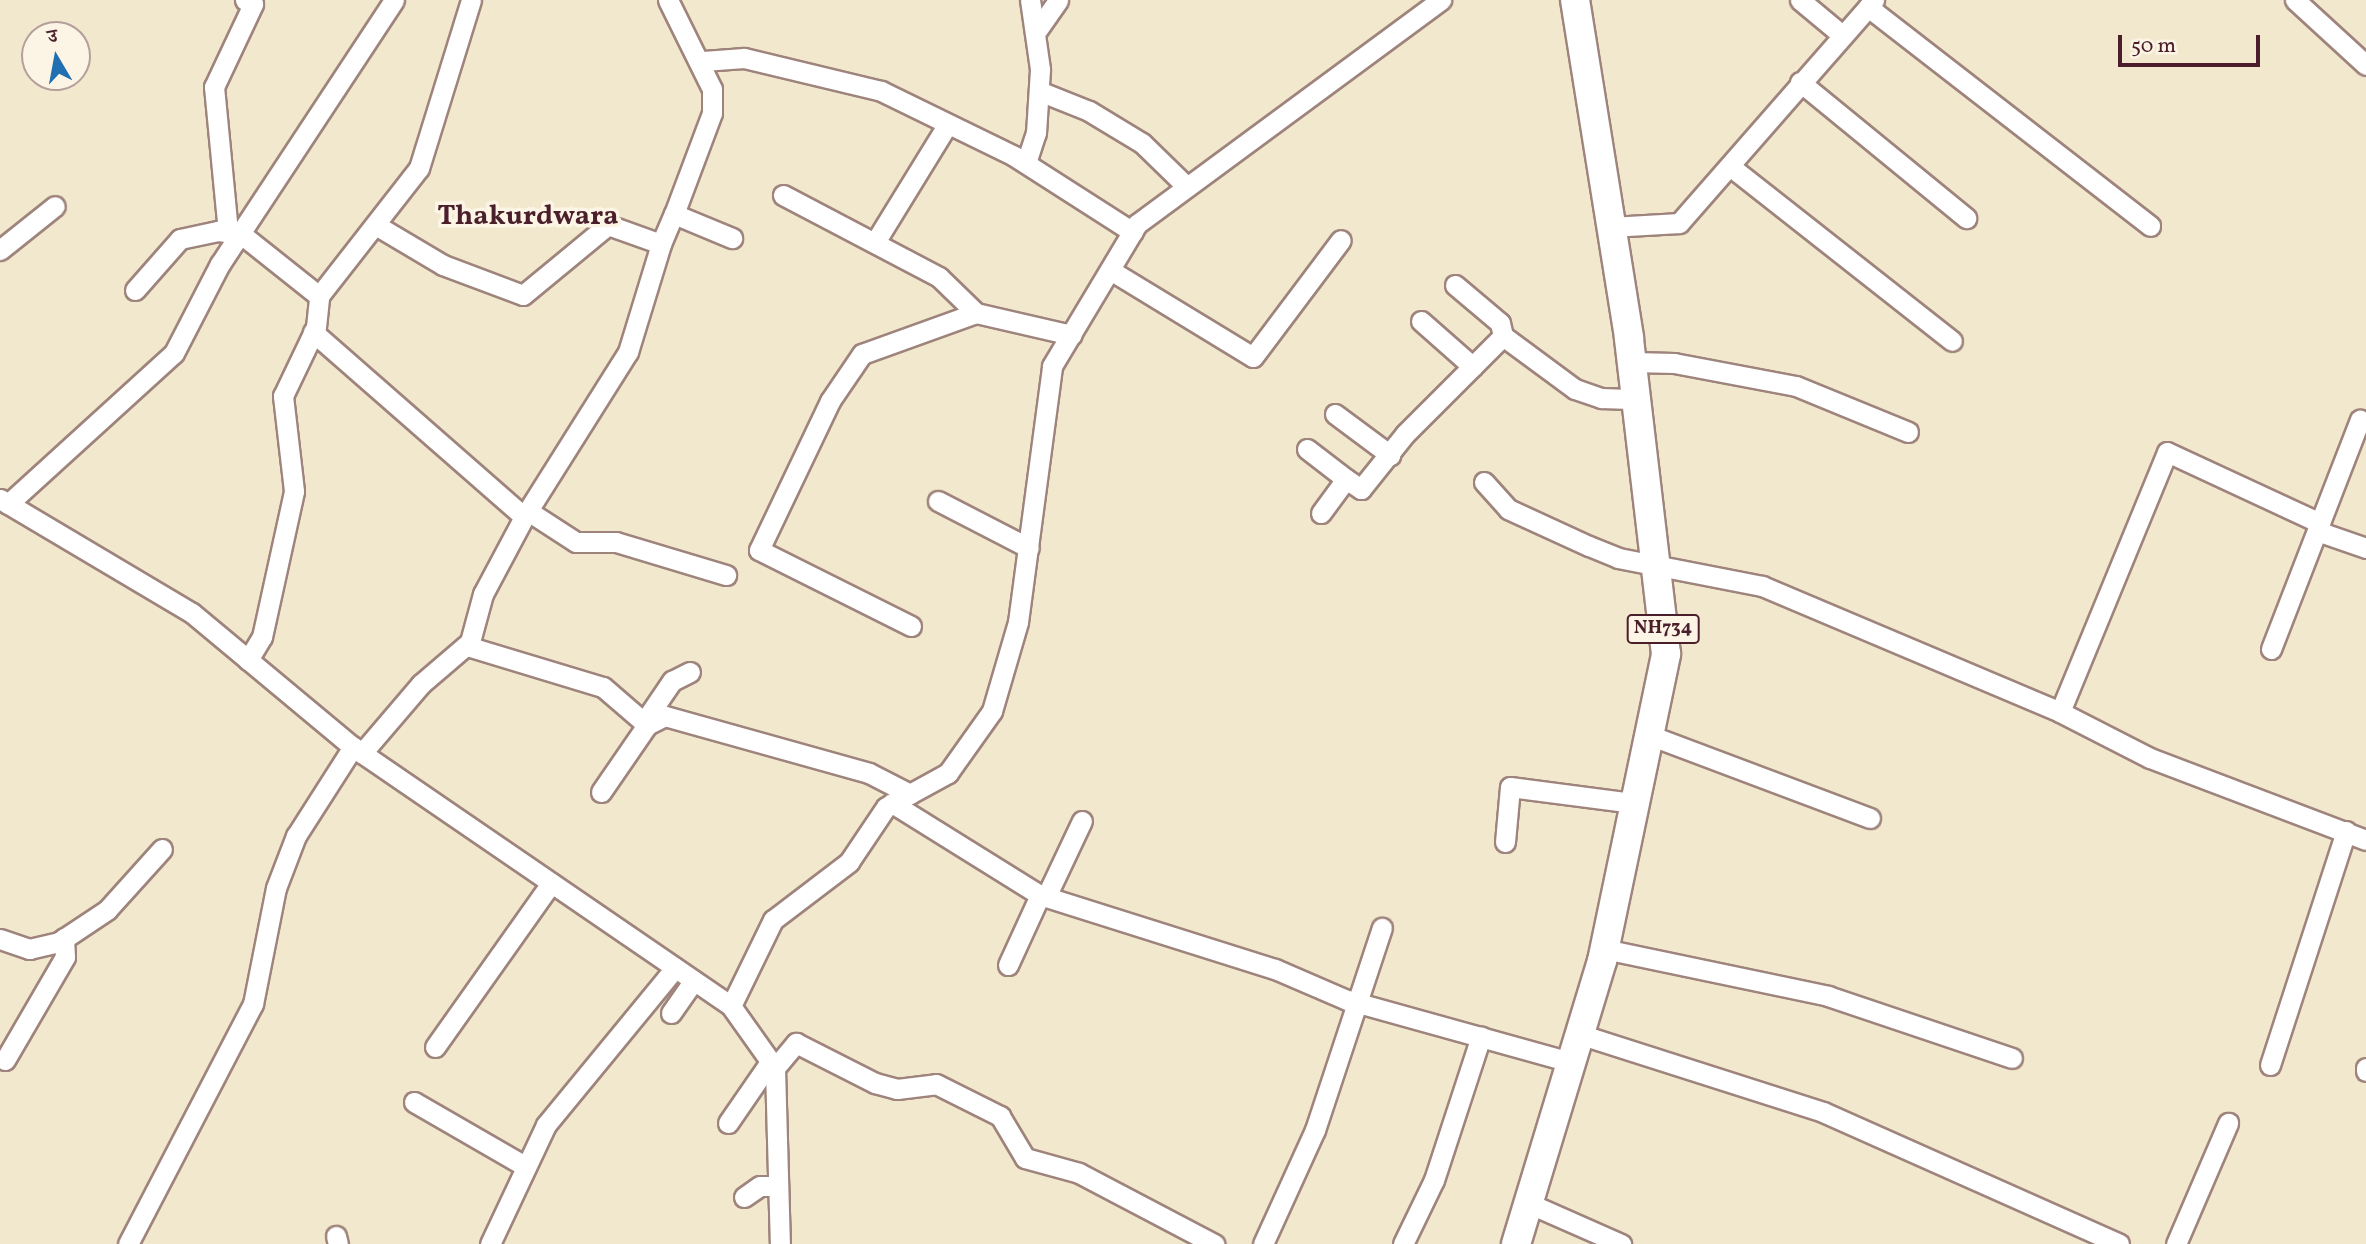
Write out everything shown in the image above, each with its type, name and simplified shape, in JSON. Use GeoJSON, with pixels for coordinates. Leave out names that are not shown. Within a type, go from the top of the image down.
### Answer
{"type":"FeatureCollection","features":[{"type":"Feature","properties":{"kind":"highway","name":"NH734"},"geometry":{"type":"LineString","coordinates":[[1516,1244],[1604,949],[1666,654],[1632,362],[1575,0]]}},
{"type":"Feature","properties":{"kind":"street"},"geometry":{"type":"LineString","coordinates":[[234,233],[214,87],[253,4],[245,0]]}},
{"type":"Feature","properties":{"kind":"street"},"geometry":{"type":"LineString","coordinates":[[394,0],[234,233],[174,353],[4,502],[192,613],[357,750],[731,1006],[773,1065],[780,1244]]}},
{"type":"Feature","properties":{"kind":"street"},"geometry":{"type":"LineString","coordinates":[[248,660],[262,637],[294,491],[283,396],[313,332],[319,296],[379,227],[419,168],[471,0]]}},
{"type":"Feature","properties":{"kind":"street"},"geometry":{"type":"LineString","coordinates":[[128,1244],[253,1004],[276,888],[296,836],[357,750],[421,684],[467,646],[483,594],[526,514],[628,352],[661,244],[712,113],[703,61],[668,0]]}},
{"type":"Feature","properties":{"kind":"street"},"geometry":{"type":"LineString","coordinates":[[1026,163],[1039,92],[1038,29],[1030,0]]}},
{"type":"Feature","properties":{"kind":"street"},"geometry":{"type":"LineString","coordinates":[[1038,29],[1058,0]]}},
{"type":"Feature","properties":{"kind":"street"},"geometry":{"type":"LineString","coordinates":[[731,1006],[773,920],[849,862],[901,798],[948,773],[992,710],[1018,622],[1029,548],[1043,408],[1052,366],[1133,232],[1186,186],[1441,0]]}},
{"type":"Feature","properties":{"kind":"street"},"geometry":{"type":"LineString","coordinates":[[1800,0],[1842,35]]}},
{"type":"Feature","properties":{"kind":"street"},"geometry":{"type":"LineString","coordinates":[[2295,0],[2366,65]]}},
{"type":"Feature","properties":{"kind":"street"},"geometry":{"type":"LineString","coordinates":[[1612,227],[1679,223],[1731,167],[1800,82],[1871,3],[2150,226]]}},
{"type":"Feature","properties":{"kind":"street"},"geometry":{"type":"LineString","coordinates":[[703,61],[744,58],[881,90],[1026,163],[1133,232]]}},
{"type":"Feature","properties":{"kind":"street"},"geometry":{"type":"LineString","coordinates":[[1800,82],[1966,218]]}},
{"type":"Feature","properties":{"kind":"street"},"geometry":{"type":"LineString","coordinates":[[1039,92],[1089,111],[1142,144],[1186,186]]}},
{"type":"Feature","properties":{"kind":"street"},"geometry":{"type":"LineString","coordinates":[[877,239],[947,125]]}},
{"type":"Feature","properties":{"kind":"street"},"geometry":{"type":"LineString","coordinates":[[1731,167],[1952,341]]}},
{"type":"Feature","properties":{"kind":"street"},"geometry":{"type":"LineString","coordinates":[[783,195],[877,239],[939,277],[976,313],[1071,335]]}},
{"type":"Feature","properties":{"kind":"street"},"geometry":{"type":"LineString","coordinates":[[2,245],[55,206]]}},
{"type":"Feature","properties":{"kind":"street"},"geometry":{"type":"LineString","coordinates":[[674,214],[732,238]]}},
{"type":"Feature","properties":{"kind":"street"},"geometry":{"type":"LineString","coordinates":[[379,227],[443,265],[523,295],[608,225],[661,244]]}},
{"type":"Feature","properties":{"kind":"street"},"geometry":{"type":"LineString","coordinates":[[135,290],[180,239],[234,233],[319,296]]}},
{"type":"Feature","properties":{"kind":"street"},"geometry":{"type":"LineString","coordinates":[[1110,270],[1253,357],[1341,240]]}},
{"type":"Feature","properties":{"kind":"street"},"geometry":{"type":"LineString","coordinates":[[1455,285],[1500,323],[1503,336],[1575,389],[1601,398],[1637,399]]}},
{"type":"Feature","properties":{"kind":"street"},"geometry":{"type":"LineString","coordinates":[[911,626],[759,550],[777,501],[862,354],[976,313]]}},
{"type":"Feature","properties":{"kind":"street"},"geometry":{"type":"LineString","coordinates":[[1421,321],[1473,367]]}},
{"type":"Feature","properties":{"kind":"street"},"geometry":{"type":"LineString","coordinates":[[313,332],[526,514],[576,542],[629,545],[726,575]]}},
{"type":"Feature","properties":{"kind":"street"},"geometry":{"type":"LineString","coordinates":[[1307,449],[1362,489],[1390,455],[1503,336]]}},
{"type":"Feature","properties":{"kind":"street"},"geometry":{"type":"LineString","coordinates":[[1632,362],[1674,363],[1796,386],[1908,432]]}},
{"type":"Feature","properties":{"kind":"street"},"geometry":{"type":"LineString","coordinates":[[1335,414],[1390,455]]}},
{"type":"Feature","properties":{"kind":"street"},"geometry":{"type":"LineString","coordinates":[[2271,649],[2360,420]]}},
{"type":"Feature","properties":{"kind":"street"},"geometry":{"type":"LineString","coordinates":[[2060,712],[2167,452],[2366,548]]}},
{"type":"Feature","properties":{"kind":"street"},"geometry":{"type":"LineString","coordinates":[[1321,513],[1346,479]]}},
{"type":"Feature","properties":{"kind":"street"},"geometry":{"type":"LineString","coordinates":[[1484,482],[1508,509],[1618,558],[1762,586],[2060,712],[2150,758],[2366,839]]}},
{"type":"Feature","properties":{"kind":"street"},"geometry":{"type":"LineString","coordinates":[[938,501],[1029,548]]}},
{"type":"Feature","properties":{"kind":"street"},"geometry":{"type":"LineString","coordinates":[[467,646],[581,678],[646,724]]}},
{"type":"Feature","properties":{"kind":"street"},"geometry":{"type":"LineString","coordinates":[[601,792],[673,681],[690,672]]}},
{"type":"Feature","properties":{"kind":"street"},"geometry":{"type":"LineString","coordinates":[[646,724],[665,716],[691,719],[869,773],[1043,896],[1275,969],[1360,1003],[1571,1062]]}},
{"type":"Feature","properties":{"kind":"street"},"geometry":{"type":"LineString","coordinates":[[1649,735],[1870,818]]}},
{"type":"Feature","properties":{"kind":"street"},"geometry":{"type":"LineString","coordinates":[[1506,842],[1510,787],[1634,803]]}},
{"type":"Feature","properties":{"kind":"street"},"geometry":{"type":"LineString","coordinates":[[1008,965],[1082,821]]}},
{"type":"Feature","properties":{"kind":"street"},"geometry":{"type":"LineString","coordinates":[[2270,1065],[2346,831]]}},
{"type":"Feature","properties":{"kind":"street"},"geometry":{"type":"LineString","coordinates":[[0,939],[29,950],[64,937],[107,911],[162,849]]}},
{"type":"Feature","properties":{"kind":"street"},"geometry":{"type":"LineString","coordinates":[[435,1047],[551,883]]}},
{"type":"Feature","properties":{"kind":"street"},"geometry":{"type":"LineString","coordinates":[[1264,1244],[1315,1130],[1360,1003],[1382,928]]}},
{"type":"Feature","properties":{"kind":"street"},"geometry":{"type":"LineString","coordinates":[[5,1060],[65,957],[64,937]]}},
{"type":"Feature","properties":{"kind":"street"},"geometry":{"type":"LineString","coordinates":[[1604,949],[1828,996],[2012,1058]]}},
{"type":"Feature","properties":{"kind":"street"},"geometry":{"type":"LineString","coordinates":[[489,1244],[523,1165],[567,1096],[675,968]]}},
{"type":"Feature","properties":{"kind":"street"},"geometry":{"type":"LineString","coordinates":[[671,1013],[693,981]]}},
{"type":"Feature","properties":{"kind":"street"},"geometry":{"type":"LineString","coordinates":[[1579,1034],[1823,1112],[2119,1244]]}},
{"type":"Feature","properties":{"kind":"street"},"geometry":{"type":"LineString","coordinates":[[1403,1244],[1433,1180],[1481,1036]]}},
{"type":"Feature","properties":{"kind":"street"},"geometry":{"type":"LineString","coordinates":[[728,1123],[773,1065],[796,1043],[875,1083],[897,1089],[936,1084],[1000,1116],[1025,1158],[1079,1173],[1214,1244]]}},
{"type":"Feature","properties":{"kind":"street"},"geometry":{"type":"LineString","coordinates":[[414,1102],[523,1165]]}},
{"type":"Feature","properties":{"kind":"street"},"geometry":{"type":"LineString","coordinates":[[2176,1244],[2228,1124]]}},
{"type":"Feature","properties":{"kind":"street"},"geometry":{"type":"LineString","coordinates":[[744,1197],[760,1186],[778,1186]]}},
{"type":"Feature","properties":{"kind":"street"},"geometry":{"type":"LineString","coordinates":[[1528,1203],[1621,1244]]}},
{"type":"Feature","properties":{"kind":"district","name":"Thakurdwara"},"geometry":{"type":"Point","coordinates":[528,217]}}]}
